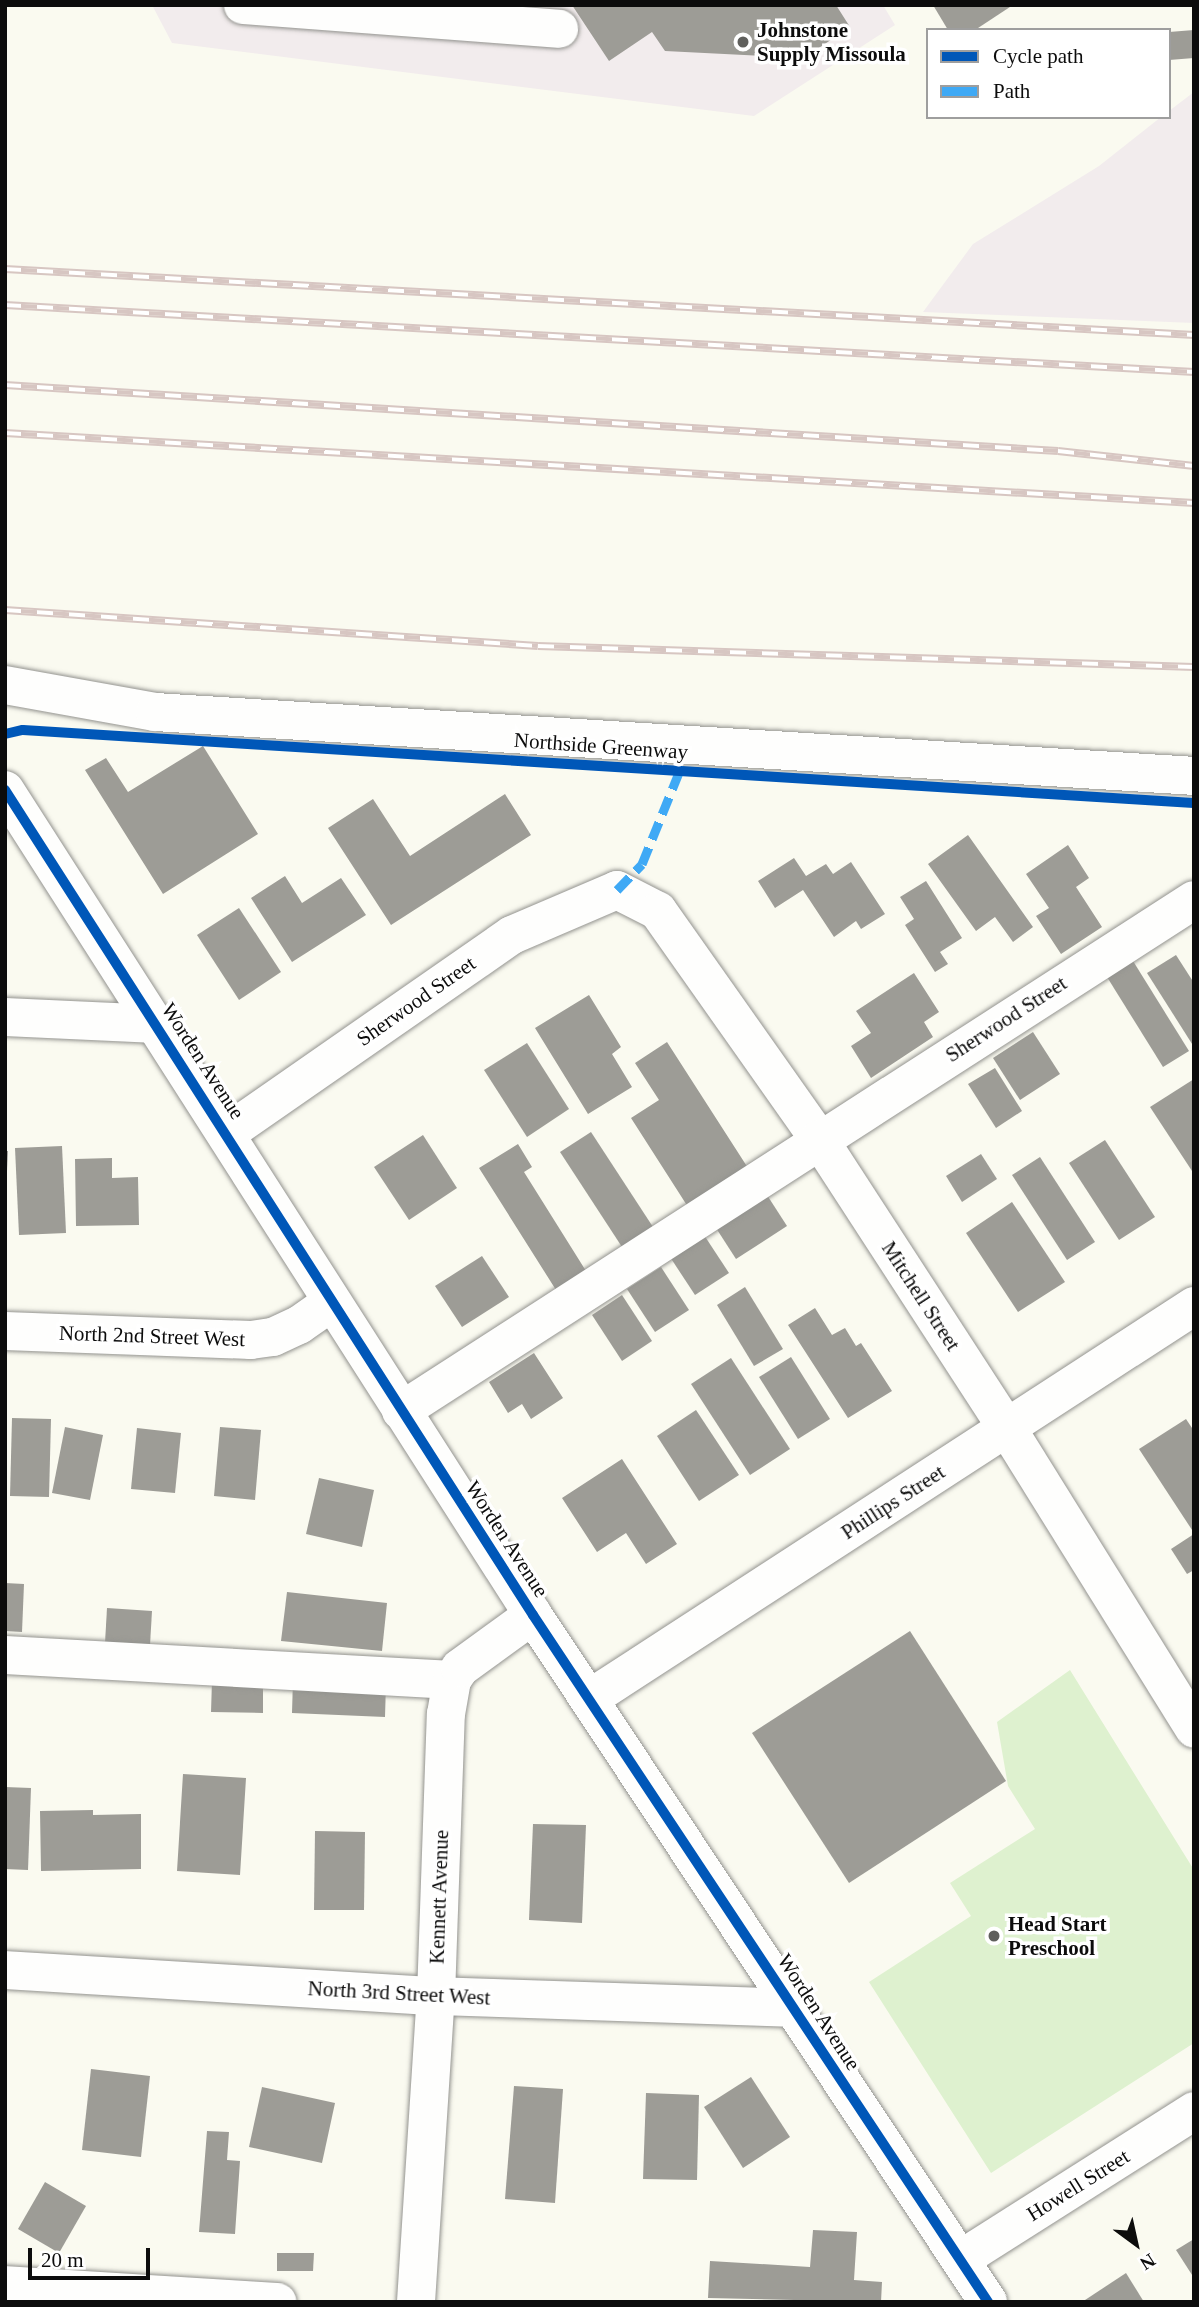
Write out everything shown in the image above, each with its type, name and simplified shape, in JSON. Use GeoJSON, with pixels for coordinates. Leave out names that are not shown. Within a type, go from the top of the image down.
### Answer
{"type":"FeatureCollection","features":[{"type":"Feature","properties":{"kind":"street"},"geometry":{"type":"LineString","coordinates":[[243,5],[501,15],[559,29]]}},
{"type":"Feature","properties":{"kind":"street"},"geometry":{"type":"LineString","coordinates":[[5,685],[155,712],[1194,776]]}},
{"type":"Feature","properties":{"kind":"street","name":"Worden Avenue"},"geometry":{"type":"LineString","coordinates":[[5,790],[533,1615],[592,1698],[988,2302]]}},
{"type":"Feature","properties":{"kind":"street","name":"Sherwood Street"},"geometry":{"type":"LineString","coordinates":[[226,1133],[512,935],[617,891]]}},
{"type":"Feature","properties":{"kind":"street","name":"Mitchell Street"},"geometry":{"type":"LineString","coordinates":[[617,891],[658,911],[819,1139],[1190,1715]]}},
{"type":"Feature","properties":{"kind":"street","name":"Sherwood Street"},"geometry":{"type":"LineString","coordinates":[[401,1411],[819,1139],[1194,900]]}},
{"type":"Feature","properties":{"kind":"street"},"geometry":{"type":"LineString","coordinates":[[5,1017],[157,1024]]}},
{"type":"Feature","properties":{"kind":"street","name":"North 2nd Street West"},"geometry":{"type":"LineString","coordinates":[[5,1331],[251,1340],[273,1337],[299,1325],[331,1303]]}},
{"type":"Feature","properties":{"kind":"street","name":"Phillips Street"},"geometry":{"type":"LineString","coordinates":[[592,1698],[1194,1306]]}},
{"type":"Feature","properties":{"kind":"street"},"geometry":{"type":"LineString","coordinates":[[5,1655],[452,1680],[460,1668],[533,1615]]}},
{"type":"Feature","properties":{"kind":"street","name":"Kennett Avenue"},"geometry":{"type":"LineString","coordinates":[[416,2302],[436,1996],[446,1714],[452,1680]]}},
{"type":"Feature","properties":{"kind":"street","name":"North 3rd Street West"},"geometry":{"type":"LineString","coordinates":[[5,1970],[436,1996],[793,2008]]}},
{"type":"Feature","properties":{"kind":"street","name":"Howell Street"},"geometry":{"type":"LineString","coordinates":[[961,2259],[1194,2111]]}},
{"type":"Feature","properties":{"kind":"street"},"geometry":{"type":"LineString","coordinates":[[5,2285],[277,2302]]}},
{"type":"Feature","properties":{"kind":"shaded area"},"geometry":{"type":"Polygon","coordinates":[[[152,5],[883,5],[895,25],[754,116],[172,43],[152,5]]]}},
{"type":"Feature","properties":{"kind":"shaded area"},"geometry":{"type":"Polygon","coordinates":[[[1194,92],[1194,323],[923,312],[973,244],[1099,166],[1158,119],[1171,119],[1171,109],[1194,92]]]}},
{"type":"Feature","properties":{"kind":"green space"},"geometry":{"type":"Polygon","coordinates":[[[1070,1670],[1194,1870],[1194,2043],[991,2173],[869,1982],[971,1916],[950,1883],[1035,1829],[1008,1786],[997,1722],[1070,1670]]]}},
{"type":"Feature","properties":{"kind":"building","name":"Johnstone Supply Missoula"},"geometry":{"type":"Polygon","coordinates":[[[572,5],[836,5],[850,27],[804,58],[665,51],[652,32],[609,61],[572,5]]]}},
{"type":"Feature","properties":{"kind":"building"},"geometry":{"type":"Polygon","coordinates":[[[933,5],[1013,5],[978,28],[947,28],[933,5]]]}},
{"type":"Feature","properties":{"kind":"building"},"geometry":{"type":"Polygon","coordinates":[[[1194,30],[1194,58],[1171,60],[1171,32],[1194,30]]]}},
{"type":"Feature","properties":{"kind":"building"},"geometry":{"type":"Polygon","coordinates":[[[203,746],[258,834],[163,894],[85,770],[106,758],[128,792],[203,746]]]}},
{"type":"Feature","properties":{"kind":"building"},"geometry":{"type":"Polygon","coordinates":[[[505,794],[531,835],[391,925],[328,828],[373,799],[410,856],[505,794]]]}},
{"type":"Feature","properties":{"kind":"building"},"geometry":{"type":"Polygon","coordinates":[[[968,835],[1033,927],[1013,942],[995,917],[976,931],[928,864],[968,835]]]}},
{"type":"Feature","properties":{"kind":"building"},"geometry":{"type":"Polygon","coordinates":[[[1068,845],[1089,878],[1076,887],[1102,927],[1061,954],[1036,916],[1049,908],[1026,874],[1068,845]]]}},
{"type":"Feature","properties":{"kind":"building"},"geometry":{"type":"Polygon","coordinates":[[[794,858],[806,876],[826,864],[833,874],[851,862],[885,914],[861,929],[856,921],[834,937],[803,890],[775,908],[758,881],[794,858]]]}},
{"type":"Feature","properties":{"kind":"building"},"geometry":{"type":"Polygon","coordinates":[[[285,876],[302,903],[341,878],[366,915],[292,962],[251,898],[285,876]]]}},
{"type":"Feature","properties":{"kind":"building"},"geometry":{"type":"Polygon","coordinates":[[[926,881],[962,938],[940,952],[948,964],[935,972],[905,925],[914,919],[900,897],[926,881]]]}},
{"type":"Feature","properties":{"kind":"building"},"geometry":{"type":"Polygon","coordinates":[[[239,908],[281,972],[239,1000],[197,935],[239,908]]]}},
{"type":"Feature","properties":{"kind":"building"},"geometry":{"type":"Polygon","coordinates":[[[1176,955],[1194,983],[1194,1047],[1147,973],[1176,955]]]}},
{"type":"Feature","properties":{"kind":"building"},"geometry":{"type":"Polygon","coordinates":[[[1133,961],[1189,1051],[1163,1067],[1107,977],[1133,961]]]}},
{"type":"Feature","properties":{"kind":"building"},"geometry":{"type":"Polygon","coordinates":[[[914,973],[939,1012],[924,1022],[933,1037],[871,1078],[851,1046],[871,1033],[856,1011],[914,973]]]}},
{"type":"Feature","properties":{"kind":"building"},"geometry":{"type":"Polygon","coordinates":[[[589,995],[621,1047],[612,1054],[632,1087],[588,1114],[535,1028],[589,995]]]}},
{"type":"Feature","properties":{"kind":"building"},"geometry":{"type":"Polygon","coordinates":[[[1033,1032],[1060,1074],[1020,1100],[993,1058],[1033,1032]]]}},
{"type":"Feature","properties":{"kind":"building"},"geometry":{"type":"Polygon","coordinates":[[[667,1042],[748,1168],[688,1207],[631,1118],[659,1100],[635,1063],[667,1042]]]}},
{"type":"Feature","properties":{"kind":"building"},"geometry":{"type":"Polygon","coordinates":[[[527,1043],[569,1109],[527,1137],[484,1070],[527,1043]]]}},
{"type":"Feature","properties":{"kind":"building"},"geometry":{"type":"Polygon","coordinates":[[[995,1068],[1022,1111],[996,1128],[968,1084],[995,1068]]]}},
{"type":"Feature","properties":{"kind":"building"},"geometry":{"type":"Polygon","coordinates":[[[1194,1079],[1194,1174],[1150,1107],[1194,1079]]]}},
{"type":"Feature","properties":{"kind":"building"},"geometry":{"type":"Polygon","coordinates":[[[591,1132],[653,1227],[622,1247],[560,1152],[591,1132]]]}},
{"type":"Feature","properties":{"kind":"building"},"geometry":{"type":"Polygon","coordinates":[[[423,1135],[457,1188],[409,1220],[374,1167],[423,1135]]]}},
{"type":"Feature","properties":{"kind":"building"},"geometry":{"type":"Polygon","coordinates":[[[1105,1140],[1155,1217],[1119,1240],[1069,1163],[1105,1140]]]}},
{"type":"Feature","properties":{"kind":"building"},"geometry":{"type":"Polygon","coordinates":[[[518,1144],[532,1167],[524,1172],[586,1271],[556,1290],[479,1168],[518,1144]]]}},
{"type":"Feature","properties":{"kind":"building"},"geometry":{"type":"Polygon","coordinates":[[[62,1146],[66,1233],[19,1235],[15,1148],[62,1146]]]}},
{"type":"Feature","properties":{"kind":"building"},"geometry":{"type":"Polygon","coordinates":[[[5,1151],[8,1151],[7,1171],[5,1171],[5,1151]]]}},
{"type":"Feature","properties":{"kind":"building"},"geometry":{"type":"Polygon","coordinates":[[[981,1154],[997,1179],[962,1202],[946,1176],[981,1154]]]}},
{"type":"Feature","properties":{"kind":"building"},"geometry":{"type":"Polygon","coordinates":[[[1040,1157],[1095,1242],[1067,1260],[1012,1175],[1040,1157]]]}},
{"type":"Feature","properties":{"kind":"building"},"geometry":{"type":"Polygon","coordinates":[[[112,1158],[112,1178],[138,1177],[139,1225],[76,1226],[75,1159],[112,1158]]]}},
{"type":"Feature","properties":{"kind":"building"},"geometry":{"type":"Polygon","coordinates":[[[767,1195],[787,1226],[736,1259],[716,1228],[767,1195]]]}},
{"type":"Feature","properties":{"kind":"building"},"geometry":{"type":"Polygon","coordinates":[[[1012,1202],[1065,1282],[1018,1312],[966,1233],[1012,1202]]]}},
{"type":"Feature","properties":{"kind":"building"},"geometry":{"type":"Polygon","coordinates":[[[704,1235],[729,1273],[695,1295],[670,1257],[704,1235]]]}},
{"type":"Feature","properties":{"kind":"building"},"geometry":{"type":"Polygon","coordinates":[[[482,1256],[509,1297],[462,1327],[435,1286],[482,1256]]]}},
{"type":"Feature","properties":{"kind":"building"},"geometry":{"type":"Polygon","coordinates":[[[661,1267],[689,1310],[655,1332],[627,1289],[661,1267]]]}},
{"type":"Feature","properties":{"kind":"building"},"geometry":{"type":"Polygon","coordinates":[[[745,1287],[783,1349],[754,1366],[717,1305],[745,1287]]]}},
{"type":"Feature","properties":{"kind":"building"},"geometry":{"type":"Polygon","coordinates":[[[622,1295],[652,1341],[622,1361],[592,1315],[622,1295]]]}},
{"type":"Feature","properties":{"kind":"building"},"geometry":{"type":"Polygon","coordinates":[[[815,1308],[832,1335],[845,1328],[856,1346],[861,1343],[892,1391],[848,1418],[788,1325],[815,1308]]]}},
{"type":"Feature","properties":{"kind":"building"},"geometry":{"type":"Polygon","coordinates":[[[534,1353],[563,1398],[531,1419],[522,1404],[508,1413],[489,1382],[534,1353]]]}},
{"type":"Feature","properties":{"kind":"building"},"geometry":{"type":"Polygon","coordinates":[[[791,1357],[830,1419],[798,1439],[759,1377],[791,1357]]]}},
{"type":"Feature","properties":{"kind":"building"},"geometry":{"type":"Polygon","coordinates":[[[731,1358],[790,1449],[750,1475],[691,1384],[731,1358]]]}},
{"type":"Feature","properties":{"kind":"building"},"geometry":{"type":"Polygon","coordinates":[[[696,1410],[739,1475],[699,1501],[657,1436],[696,1410]]]}},
{"type":"Feature","properties":{"kind":"building"},"geometry":{"type":"Polygon","coordinates":[[[12,1418],[51,1419],[49,1497],[10,1496],[12,1418]]]}},
{"type":"Feature","properties":{"kind":"building"},"geometry":{"type":"Polygon","coordinates":[[[1186,1419],[1194,1431],[1194,1533],[1139,1449],[1186,1419]]]}},
{"type":"Feature","properties":{"kind":"building"},"geometry":{"type":"Polygon","coordinates":[[[65,1427],[103,1435],[90,1500],[52,1493],[65,1427]]]}},
{"type":"Feature","properties":{"kind":"building"},"geometry":{"type":"Polygon","coordinates":[[[220,1427],[261,1430],[255,1500],[214,1496],[220,1427]]]}},
{"type":"Feature","properties":{"kind":"building"},"geometry":{"type":"Polygon","coordinates":[[[137,1428],[181,1433],[175,1493],[131,1489],[137,1428]]]}},
{"type":"Feature","properties":{"kind":"building"},"geometry":{"type":"Polygon","coordinates":[[[622,1459],[677,1544],[646,1564],[626,1533],[597,1552],[562,1498],[622,1459]]]}},
{"type":"Feature","properties":{"kind":"building"},"geometry":{"type":"Polygon","coordinates":[[[319,1478],[374,1490],[362,1547],[306,1534],[319,1478]]]}},
{"type":"Feature","properties":{"kind":"building"},"geometry":{"type":"Polygon","coordinates":[[[1194,1534],[1194,1570],[1187,1574],[1171,1549],[1194,1534]]]}},
{"type":"Feature","properties":{"kind":"building"},"geometry":{"type":"Polygon","coordinates":[[[5,1583],[24,1584],[22,1632],[5,1631],[5,1583]]]}},
{"type":"Feature","properties":{"kind":"building"},"geometry":{"type":"Polygon","coordinates":[[[287,1592],[387,1603],[382,1651],[281,1641],[287,1592]]]}},
{"type":"Feature","properties":{"kind":"building"},"geometry":{"type":"Polygon","coordinates":[[[107,1608],[152,1611],[150,1645],[105,1643],[107,1608]]]}},
{"type":"Feature","properties":{"kind":"building"},"geometry":{"type":"Polygon","coordinates":[[[910,1631],[1006,1781],[849,1883],[752,1733],[910,1631]]]}},
{"type":"Feature","properties":{"kind":"building"},"geometry":{"type":"Polygon","coordinates":[[[293,1679],[386,1683],[385,1717],[292,1713],[293,1679]]]}},
{"type":"Feature","properties":{"kind":"building"},"geometry":{"type":"Polygon","coordinates":[[[212,1681],[263,1682],[263,1713],[211,1712],[212,1681]]]}},
{"type":"Feature","properties":{"kind":"building"},"geometry":{"type":"Polygon","coordinates":[[[183,1774],[246,1778],[240,1875],[177,1871],[183,1774]]]}},
{"type":"Feature","properties":{"kind":"building"},"geometry":{"type":"Polygon","coordinates":[[[5,1787],[31,1788],[28,1870],[5,1869],[5,1787]]]}},
{"type":"Feature","properties":{"kind":"building"},"geometry":{"type":"Polygon","coordinates":[[[93,1810],[93,1815],[141,1814],[141,1869],[41,1871],[40,1811],[93,1810]]]}},
{"type":"Feature","properties":{"kind":"building"},"geometry":{"type":"Polygon","coordinates":[[[533,1824],[586,1825],[582,1923],[529,1920],[533,1824]]]}},
{"type":"Feature","properties":{"kind":"building"},"geometry":{"type":"Polygon","coordinates":[[[315,1831],[365,1832],[364,1910],[314,1910],[315,1831]]]}},
{"type":"Feature","properties":{"kind":"building"},"geometry":{"type":"Polygon","coordinates":[[[91,2069],[150,2076],[141,2157],[82,2150],[91,2069]]]}},
{"type":"Feature","properties":{"kind":"building"},"geometry":{"type":"Polygon","coordinates":[[[751,2077],[790,2137],[743,2168],[704,2107],[751,2077]]]}},
{"type":"Feature","properties":{"kind":"building"},"geometry":{"type":"Polygon","coordinates":[[[514,2086],[563,2089],[555,2203],[505,2199],[514,2086]]]}},
{"type":"Feature","properties":{"kind":"building"},"geometry":{"type":"Polygon","coordinates":[[[262,2087],[335,2103],[322,2163],[249,2147],[262,2087]]]}},
{"type":"Feature","properties":{"kind":"building"},"geometry":{"type":"Polygon","coordinates":[[[646,2093],[699,2095],[697,2180],[643,2179],[646,2093]]]}},
{"type":"Feature","properties":{"kind":"building"},"geometry":{"type":"Polygon","coordinates":[[[207,2131],[229,2132],[227,2160],[240,2161],[235,2234],[199,2232],[207,2131]]]}},
{"type":"Feature","properties":{"kind":"building"},"geometry":{"type":"Polygon","coordinates":[[[45,2182],[86,2206],[59,2253],[18,2229],[45,2182]]]}},
{"type":"Feature","properties":{"kind":"building"},"geometry":{"type":"Polygon","coordinates":[[[813,2230],[857,2232],[854,2280],[882,2282],[881,2302],[708,2298],[710,2261],[810,2267],[813,2230]]]}},
{"type":"Feature","properties":{"kind":"building"},"geometry":{"type":"Polygon","coordinates":[[[1194,2239],[1194,2278],[1176,2250],[1194,2239]]]}},
{"type":"Feature","properties":{"kind":"building"},"geometry":{"type":"Polygon","coordinates":[[[277,2253],[314,2253],[313,2271],[277,2271],[277,2253]]]}},
{"type":"Feature","properties":{"kind":"building"},"geometry":{"type":"Polygon","coordinates":[[[1126,2273],[1144,2302],[1082,2302],[1126,2273]]]}},
{"type":"Feature","properties":{"kind":"railway"},"geometry":{"type":"LineString","coordinates":[[5,269],[1194,335]]}},
{"type":"Feature","properties":{"kind":"railway"},"geometry":{"type":"LineString","coordinates":[[5,305],[1194,372]]}},
{"type":"Feature","properties":{"kind":"railway"},"geometry":{"type":"LineString","coordinates":[[5,385],[1058,451],[1194,466]]}},
{"type":"Feature","properties":{"kind":"railway"},"geometry":{"type":"LineString","coordinates":[[5,433],[1194,503]]}},
{"type":"Feature","properties":{"kind":"railway"},"geometry":{"type":"LineString","coordinates":[[5,610],[538,646],[1194,667]]}},
{"type":"Feature","properties":{"kind":"marked path"},"geometry":{"type":"LineString","coordinates":[[617,890],[642,864],[680,770]]}},
{"type":"Feature","properties":{"kind":"cycle path","name":"Northside Greenway"},"geometry":{"type":"LineString","coordinates":[[5,734],[23,730],[1194,803]]}},
{"type":"Feature","properties":{"kind":"cycle path"},"geometry":{"type":"LineString","coordinates":[[5,790],[533,1615],[988,2302]]}},
{"type":"Feature","properties":{"kind":"place","name":"Johnstone Supply Missoula"},"geometry":{"type":"Point","coordinates":[743,42]}},
{"type":"Feature","properties":{"kind":"place","name":"Head Start Preschool"},"geometry":{"type":"Point","coordinates":[994,1936]}}]}
